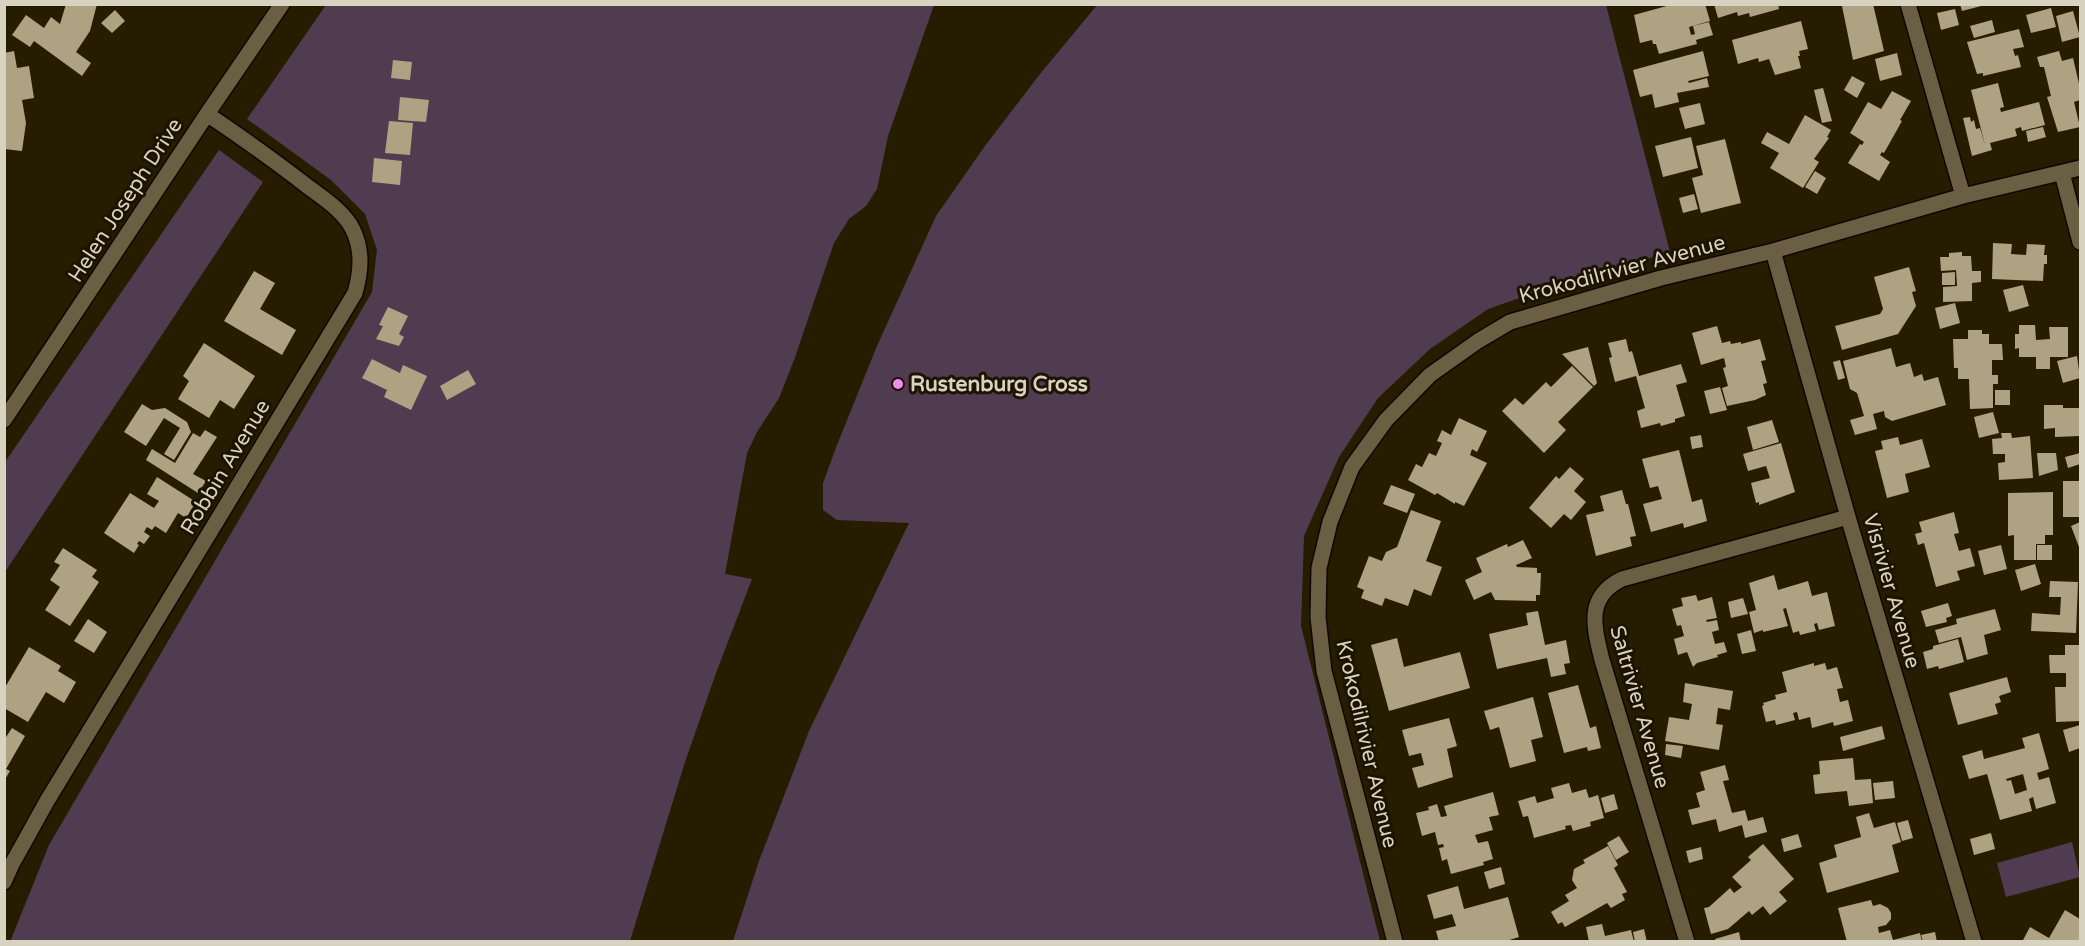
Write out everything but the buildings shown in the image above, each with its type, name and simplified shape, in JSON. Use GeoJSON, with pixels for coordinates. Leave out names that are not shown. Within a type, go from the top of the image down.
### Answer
{"type":"FeatureCollection","features":[{"type":"Feature","properties":{"kind":"street","name":"Helen Joseph Drive"},"geometry":{"type":"LineString","coordinates":[[4,420],[282,4]]}},
{"type":"Feature","properties":{"kind":"street"},"geometry":{"type":"LineString","coordinates":[[1908,4],[1964,196]]}},
{"type":"Feature","properties":{"kind":"street","name":"Robbin Avenue"},"geometry":{"type":"LineString","coordinates":[[4,882],[47,801],[355,293],[360,273],[360,252],[352,227],[323,198],[278,163],[207,114]]}},
{"type":"Feature","properties":{"kind":"street","name":"Krokodilrivier Avenue"},"geometry":{"type":"LineString","coordinates":[[1395,942],[1324,671],[1318,617],[1319,568],[1330,522],[1352,466],[1386,420],[1430,375],[1510,321],[1661,278],[1773,251],[1964,196],[2080,168]]}},
{"type":"Feature","properties":{"kind":"street"},"geometry":{"type":"LineString","coordinates":[[2062,173],[2080,242]]}},
{"type":"Feature","properties":{"kind":"street","name":"Visrivier Avenue"},"geometry":{"type":"LineString","coordinates":[[1773,251],[1848,517],[1974,942]]}},
{"type":"Feature","properties":{"kind":"street","name":"Saltrivier Avenue"},"geometry":{"type":"LineString","coordinates":[[1687,942],[1602,660],[1595,633],[1596,605],[1607,589],[1622,579],[1848,517]]}},
{"type":"Feature","properties":{"kind":"shaded area"},"geometry":{"type":"Polygon","coordinates":[[[1098,4],[1606,5],[1670,252],[1554,286],[1488,309],[1430,349],[1378,398],[1339,457],[1304,536],[1301,626],[1380,941],[733,941],[759,861],[809,731],[909,523],[837,520],[823,510],[823,483],[837,445],[877,346],[936,216],[985,146],[1040,74],[1098,4]]]}},
{"type":"Feature","properties":{"kind":"shaded area"},"geometry":{"type":"Polygon","coordinates":[[[326,5],[934,5],[888,136],[877,189],[866,206],[849,219],[834,243],[779,398],[757,432],[747,453],[725,574],[752,579],[685,762],[630,941],[10,942],[49,845],[372,292],[377,250],[365,214],[331,180],[247,119],[326,5]]]}},
{"type":"Feature","properties":{"kind":"shaded area"},"geometry":{"type":"Polygon","coordinates":[[[219,150],[263,182],[5,572],[5,462],[219,150]]]}},
{"type":"Feature","properties":{"kind":"shaded area"},"geometry":{"type":"Polygon","coordinates":[[[2072,842],[2080,877],[2006,897],[1997,863],[2072,842]]]}},
{"type":"Feature","properties":{"kind":"place","name":"Rustenburg Cross"},"geometry":{"type":"Point","coordinates":[898,384]}}]}
